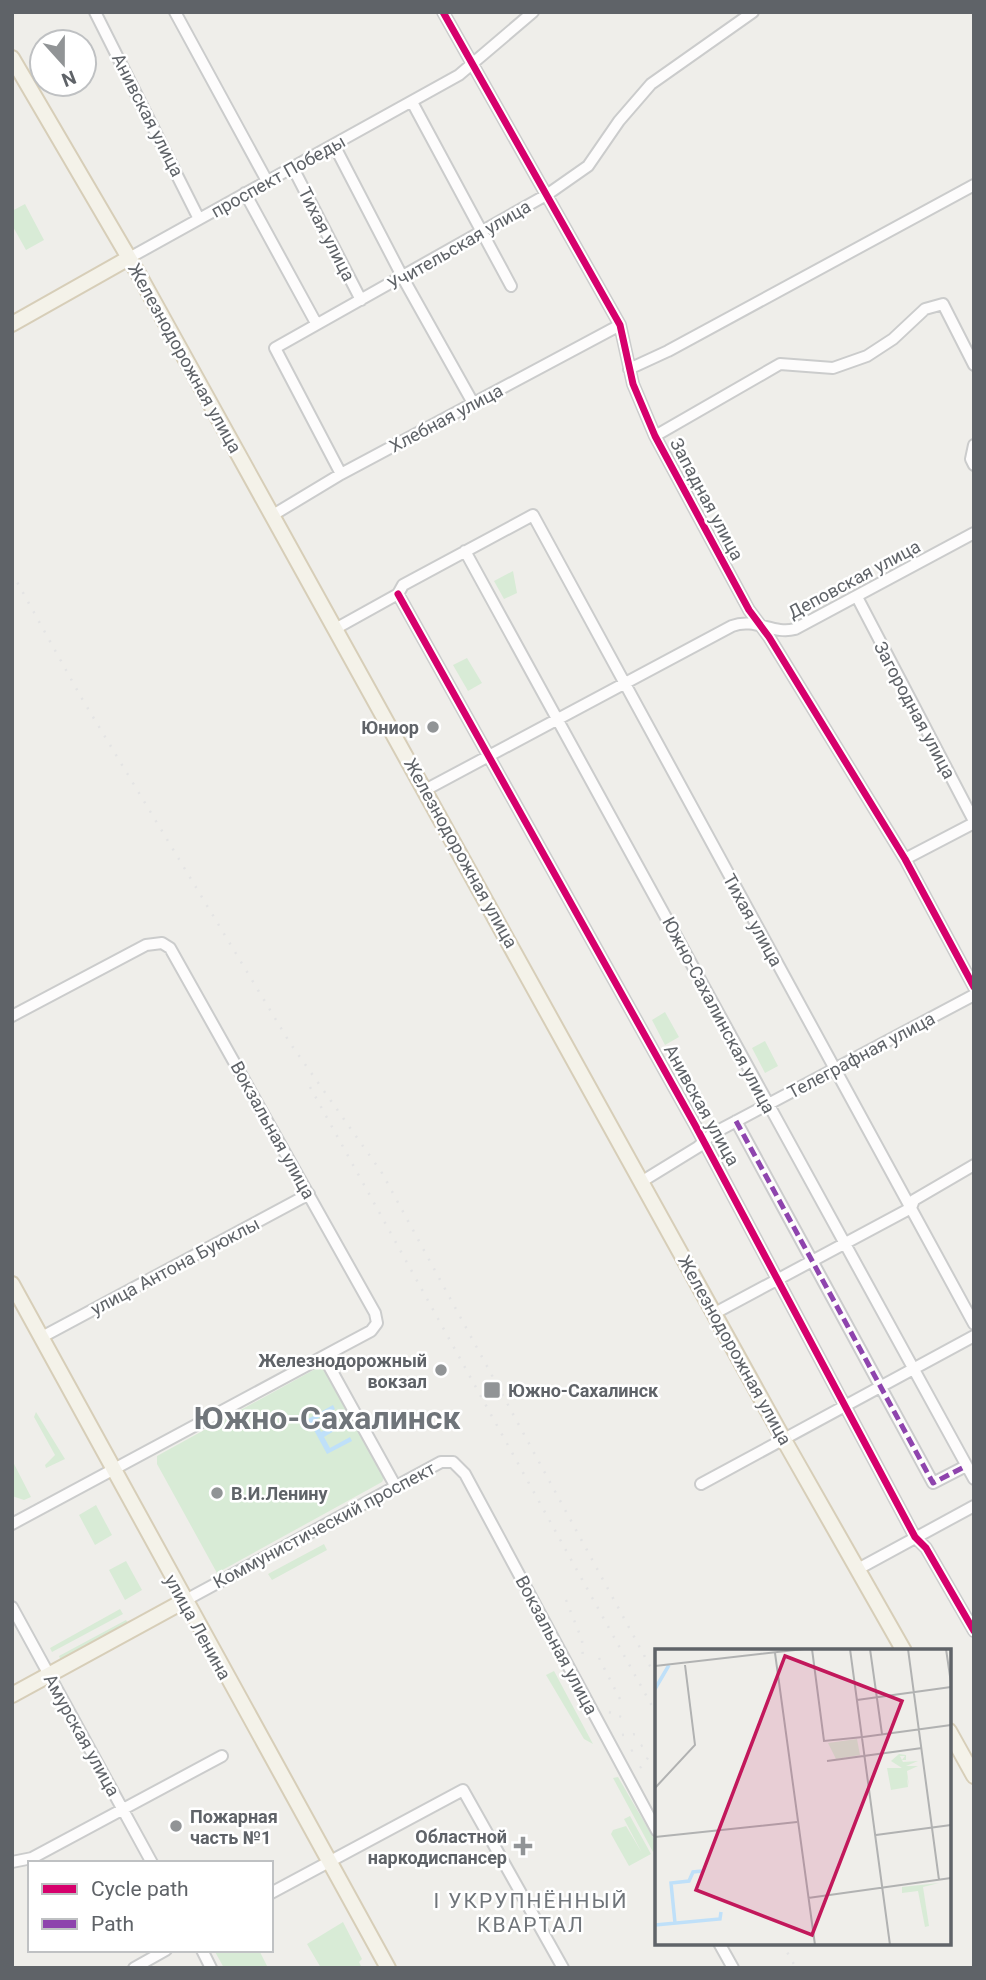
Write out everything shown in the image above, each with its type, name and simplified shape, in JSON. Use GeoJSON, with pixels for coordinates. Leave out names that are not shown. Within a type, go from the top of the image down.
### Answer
{"type":"FeatureCollection","features":[{"type":"Feature","properties":{"kind":"main road","name":"Железнодорожная улица"},"geometry":{"type":"LineString","coordinates":[[12,58],[129,258],[427,789],[641,1182],[903,1649]]}},
{"type":"Feature","properties":{"kind":"main road","name":"проспект Победы"},"geometry":{"type":"LineString","coordinates":[[12,324],[129,258]]}},
{"type":"Feature","properties":{"kind":"main road","name":"улица Ленина"},"geometry":{"type":"LineString","coordinates":[[12,1284],[388,1968]]}},
{"type":"Feature","properties":{"kind":"main road","name":"Коммунистический проспект"},"geometry":{"type":"LineString","coordinates":[[12,1695],[184,1601]]}},
{"type":"Feature","properties":{"kind":"main road"},"geometry":{"type":"LineString","coordinates":[[951,1735],[974,1776]]}},
{"type":"Feature","properties":{"kind":"street","name":"Анивская улица"},"geometry":{"type":"LineString","coordinates":[[95,12],[199,219]]}},
{"type":"Feature","properties":{"kind":"street"},"geometry":{"type":"LineString","coordinates":[[175,12],[267,181]]}},
{"type":"Feature","properties":{"kind":"street","name":"Западная улица"},"geometry":{"type":"LineString","coordinates":[[443,12],[620,325],[629,369],[655,436],[759,625],[905,859],[974,987]]}},
{"type":"Feature","properties":{"kind":"street","name":"проспект Победы"},"geometry":{"type":"LineString","coordinates":[[129,258],[412,102],[472,65],[478,56],[533,12]]}},
{"type":"Feature","properties":{"kind":"street","name":"Учительская улица"},"geometry":{"type":"LineString","coordinates":[[341,474],[275,348],[548,194],[588,166],[619,121],[651,84],[753,12]]}},
{"type":"Feature","properties":{"kind":"street"},"geometry":{"type":"LineString","coordinates":[[412,102],[511,286]]}},
{"type":"Feature","properties":{"kind":"street"},"geometry":{"type":"LineString","coordinates":[[334,145],[403,278],[473,403]]}},
{"type":"Feature","properties":{"kind":"street","name":"Тихая улица"},"geometry":{"type":"LineString","coordinates":[[293,168],[361,300]]}},
{"type":"Feature","properties":{"kind":"street"},"geometry":{"type":"LineString","coordinates":[[629,369],[668,351],[974,185]]}},
{"type":"Feature","properties":{"kind":"street"},"geometry":{"type":"LineString","coordinates":[[245,193],[316,323]]}},
{"type":"Feature","properties":{"kind":"street"},"geometry":{"type":"LineString","coordinates":[[655,436],[780,364],[832,368],[867,356],[893,340],[925,309],[943,304],[974,365]]}},
{"type":"Feature","properties":{"kind":"street","name":"Хлебная улица"},"geometry":{"type":"LineString","coordinates":[[273,515],[341,474],[620,325]]}},
{"type":"Feature","properties":{"kind":"street"},"geometry":{"type":"LineString","coordinates":[[974,445],[971,459],[974,465]]}},
{"type":"Feature","properties":{"kind":"street","name":"Тихая улица"},"geometry":{"type":"LineString","coordinates":[[465,551],[533,515],[974,1324]]}},
{"type":"Feature","properties":{"kind":"street"},"geometry":{"type":"LineString","coordinates":[[970,535],[974,549]]}},
{"type":"Feature","properties":{"kind":"street","name":"Деповская улица"},"geometry":{"type":"LineString","coordinates":[[427,789],[732,626],[748,622],[778,631],[795,629],[970,535]]}},
{"type":"Feature","properties":{"kind":"street"},"geometry":{"type":"LineString","coordinates":[[335,629],[398,594],[403,585],[465,551]]}},
{"type":"Feature","properties":{"kind":"street","name":"Южно-Сахалинская улица"},"geometry":{"type":"LineString","coordinates":[[465,551],[974,1479]]}},
{"type":"Feature","properties":{"kind":"street","name":"Анивская улица"},"geometry":{"type":"LineString","coordinates":[[398,594],[704,1140],[915,1537],[926,1548],[974,1631]]}},
{"type":"Feature","properties":{"kind":"street","name":"Загородная улица"},"geometry":{"type":"LineString","coordinates":[[856,597],[974,822]]}},
{"type":"Feature","properties":{"kind":"street"},"geometry":{"type":"LineString","coordinates":[[905,859],[974,822]]}},
{"type":"Feature","properties":{"kind":"street","name":"Вокзальная улица"},"geometry":{"type":"LineString","coordinates":[[12,1016],[146,945],[162,943],[175,953],[375,1312],[377,1323],[371,1331],[324,1357]]}},
{"type":"Feature","properties":{"kind":"street","name":"Телеграфная улица"},"geometry":{"type":"LineString","coordinates":[[641,1182],[736,1121],[974,995]]}},
{"type":"Feature","properties":{"kind":"street"},"geometry":{"type":"LineString","coordinates":[[736,1121],[933,1483],[967,1466]]}},
{"type":"Feature","properties":{"kind":"street"},"geometry":{"type":"LineString","coordinates":[[715,1313],[911,1208],[914,1200],[974,1165]]}},
{"type":"Feature","properties":{"kind":"street","name":"улица Антона Буюклы"},"geometry":{"type":"LineString","coordinates":[[42,1337],[309,1194]]}},
{"type":"Feature","properties":{"kind":"street"},"geometry":{"type":"LineString","coordinates":[[701,1484],[974,1336]]}},
{"type":"Feature","properties":{"kind":"street"},"geometry":{"type":"LineString","coordinates":[[12,1524],[114,1472],[324,1357],[396,1486]]}},
{"type":"Feature","properties":{"kind":"street","name":"Коммунистический проспект"},"geometry":{"type":"LineString","coordinates":[[184,1601],[441,1462],[453,1462]]}},
{"type":"Feature","properties":{"kind":"street","name":"Вокзальная улица"},"geometry":{"type":"LineString","coordinates":[[453,1462],[470,1484],[655,1827]]}},
{"type":"Feature","properties":{"kind":"street"},"geometry":{"type":"LineString","coordinates":[[858,1569],[974,1506]]}},
{"type":"Feature","properties":{"kind":"street","name":"Амурская улица"},"geometry":{"type":"LineString","coordinates":[[12,1607],[151,1861]]}},
{"type":"Feature","properties":{"kind":"street"},"geometry":{"type":"LineString","coordinates":[[12,1862],[32,1858],[222,1756]]}},
{"type":"Feature","properties":{"kind":"street"},"geometry":{"type":"LineString","coordinates":[[273,1892],[463,1790],[563,1968]]}},
{"type":"Feature","properties":{"kind":"street"},"geometry":{"type":"LineString","coordinates":[[720,1945],[733,1968]]}},
{"type":"Feature","properties":{"kind":"street"},"geometry":{"type":"LineString","coordinates":[[134,1968],[162,1952]]}},
{"type":"Feature","properties":{"kind":"street"},"geometry":{"type":"LineString","coordinates":[[203,1952],[211,1968]]}},
{"type":"Feature","properties":{"kind":"green space"},"geometry":{"type":"Polygon","coordinates":[[[25,204],[44,240],[26,250],[12,225],[12,211],[25,204]]]}},
{"type":"Feature","properties":{"kind":"green space"},"geometry":{"type":"Polygon","coordinates":[[[513,571],[517,593],[504,599],[494,581],[513,571]]]}},
{"type":"Feature","properties":{"kind":"green space"},"geometry":{"type":"Polygon","coordinates":[[[467,658],[482,683],[468,691],[453,665],[467,658]]]}},
{"type":"Feature","properties":{"kind":"green space"},"geometry":{"type":"Polygon","coordinates":[[[665,1012],[679,1037],[665,1045],[652,1020],[665,1012]]]}},
{"type":"Feature","properties":{"kind":"green space"},"geometry":{"type":"Polygon","coordinates":[[[765,1041],[778,1066],[765,1073],[752,1048],[765,1041]]]}},
{"type":"Feature","properties":{"kind":"green space"},"geometry":{"type":"Polygon","coordinates":[[[319,1367],[325,1369],[385,1476],[382,1482],[217,1573],[157,1464],[157,1456],[319,1367]]]}},
{"type":"Feature","properties":{"kind":"green space"},"geometry":{"type":"Polygon","coordinates":[[[36,1412],[65,1459],[46,1468],[45,1465],[55,1455],[34,1417],[36,1412]]]}},
{"type":"Feature","properties":{"kind":"green space"},"geometry":{"type":"Polygon","coordinates":[[[12,1460],[31,1497],[24,1500],[12,1496],[12,1460]]]}},
{"type":"Feature","properties":{"kind":"green space"},"geometry":{"type":"Polygon","coordinates":[[[96,1505],[112,1535],[95,1545],[79,1515],[96,1505]]]}},
{"type":"Feature","properties":{"kind":"green space"},"geometry":{"type":"Polygon","coordinates":[[[324,1544],[327,1550],[272,1580],[268,1574],[324,1544]]]}},
{"type":"Feature","properties":{"kind":"green space"},"geometry":{"type":"Polygon","coordinates":[[[126,1561],[142,1590],[125,1600],[109,1570],[126,1561]]]}},
{"type":"Feature","properties":{"kind":"green space"},"geometry":{"type":"Polygon","coordinates":[[[120,1609],[123,1614],[52,1652],[50,1648],[120,1609]]]}},
{"type":"Feature","properties":{"kind":"green space"},"geometry":{"type":"Polygon","coordinates":[[[126,1620],[129,1624],[61,1661],[59,1656],[126,1620]]]}},
{"type":"Feature","properties":{"kind":"green space"},"geometry":{"type":"Polygon","coordinates":[[[554,1671],[593,1744],[584,1739],[546,1675],[554,1671]]]}},
{"type":"Feature","properties":{"kind":"green space"},"geometry":{"type":"Polygon","coordinates":[[[618,1777],[655,1841],[653,1852],[613,1778],[618,1777]]]}},
{"type":"Feature","properties":{"kind":"green space"},"geometry":{"type":"Polygon","coordinates":[[[630,1816],[651,1854],[629,1866],[611,1834],[613,1830],[626,1826],[642,1853],[624,1819],[630,1816]]]}},
{"type":"Feature","properties":{"kind":"green space"},"geometry":{"type":"Polygon","coordinates":[[[343,1922],[362,1959],[359,1962],[362,1968],[321,1968],[307,1944],[343,1922]]]}},
{"type":"Feature","properties":{"kind":"green space"},"geometry":{"type":"Polygon","coordinates":[[[215,1952],[260,1952],[268,1968],[224,1968],[215,1952]]]}},
{"type":"Feature","properties":{"kind":"water"},"geometry":{"type":"Polygon","coordinates":[[[333,1405],[335,1409],[315,1420],[321,1432],[342,1421],[344,1425],[324,1437],[330,1448],[350,1437],[352,1441],[327,1454],[308,1419],[333,1405]]]}},
{"type":"Feature","properties":{"kind":"railway"},"geometry":{"type":"LineString","coordinates":[[12,573],[81,697],[290,1043],[382,1173],[655,1675]]}},
{"type":"Feature","properties":{"kind":"railway"},"geometry":{"type":"LineString","coordinates":[[310,1087],[655,1711]]}},
{"type":"Feature","properties":{"kind":"railway"},"geometry":{"type":"LineString","coordinates":[[566,1600],[582,1640],[583,1660]]}},
{"type":"Feature","properties":{"kind":"railway"},"geometry":{"type":"LineString","coordinates":[[599,1658],[622,1703]]}},
{"type":"Feature","properties":{"kind":"railway"},"geometry":{"type":"LineString","coordinates":[[609,1712],[629,1720]]}},
{"type":"Feature","properties":{"kind":"railway"},"geometry":{"type":"LineString","coordinates":[[622,1735],[637,1734]]}},
{"type":"Feature","properties":{"kind":"railway"},"geometry":{"type":"LineString","coordinates":[[631,1751],[645,1744]]}},
{"type":"Feature","properties":{"kind":"railway"},"geometry":{"type":"LineString","coordinates":[[640,1768],[650,1755]]}},
{"type":"Feature","properties":{"kind":"railway"},"geometry":{"type":"LineString","coordinates":[[783,1945],[796,1968]]}},
{"type":"Feature","properties":{"kind":"marked path"},"geometry":{"type":"LineString","coordinates":[[736,1121],[933,1483],[966,1466]]}},
{"type":"Feature","properties":{"kind":"cycle path"},"geometry":{"type":"LineString","coordinates":[[443,12],[620,325],[633,384],[655,436],[749,610],[769,637],[905,859],[974,987]]}},
{"type":"Feature","properties":{"kind":"cycle path"},"geometry":{"type":"LineString","coordinates":[[398,594],[695,1125],[915,1537],[926,1548],[974,1631]]}},
{"type":"Feature","properties":{"kind":"place","name":"Юниор"},"geometry":{"type":"Point","coordinates":[433,727]}},
{"type":"Feature","properties":{"kind":"place","name":"Железнодорожный вокзал"},"geometry":{"type":"Point","coordinates":[441,1370]}},
{"type":"Feature","properties":{"kind":"place","name":"Южно-Сахалинск"},"geometry":{"type":"Point","coordinates":[492,1390]}},
{"type":"Feature","properties":{"kind":"place","name":"В.И.Ленину"},"geometry":{"type":"Point","coordinates":[217,1493]}},
{"type":"Feature","properties":{"kind":"place","name":"Пожарная часть №1"},"geometry":{"type":"Point","coordinates":[176,1826]}},
{"type":"Feature","properties":{"kind":"place","name":"Областной наркодиспансер"},"geometry":{"type":"Point","coordinates":[523,1846]}},
{"type":"Feature","properties":{"kind":"district","name":"Южно-Сахалинск"},"geometry":{"type":"Point","coordinates":[327,1418]}},
{"type":"Feature","properties":{"kind":"district","name":"I УКРУПНЁННЫЙ КВАРТАЛ"},"geometry":{"type":"Point","coordinates":[531,1913]}}]}
